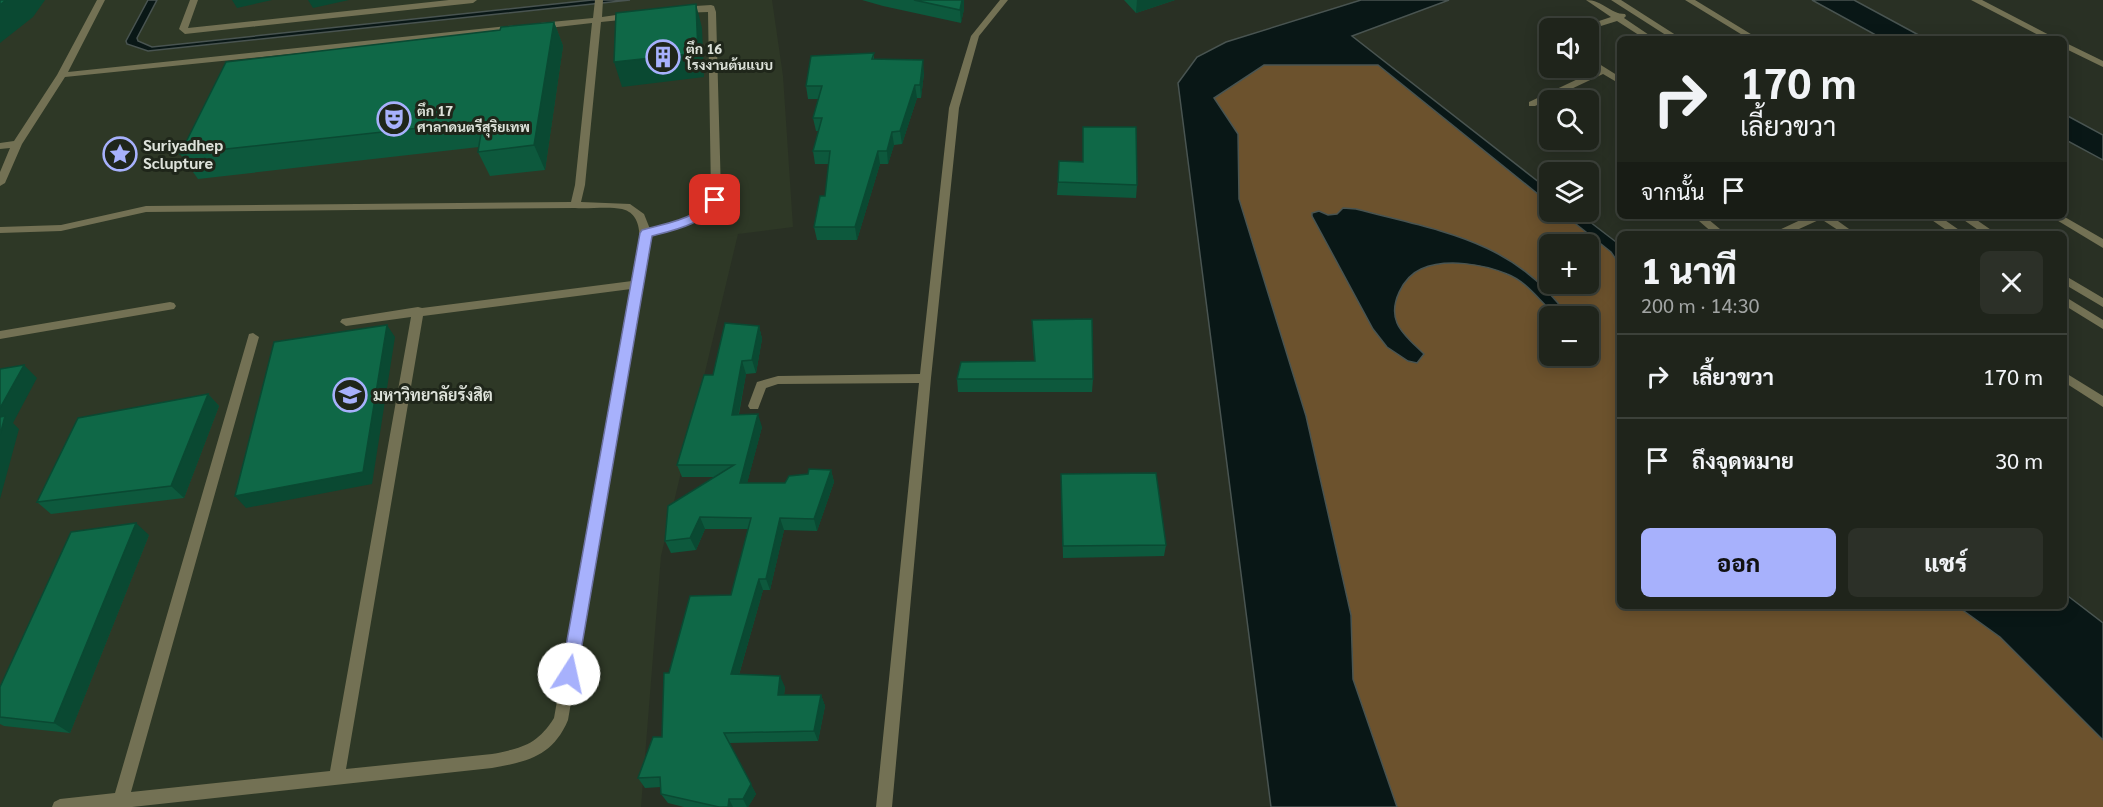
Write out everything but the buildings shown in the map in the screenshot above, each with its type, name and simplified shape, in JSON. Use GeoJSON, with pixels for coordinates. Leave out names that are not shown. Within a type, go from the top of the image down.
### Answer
{"type":"FeatureCollection","features":[{"type":"Feature","properties":{"kind":"street"},"geometry":{"type":"LineString","coordinates":[[0,183],[4,164],[62,75],[101,0]]}},
{"type":"Feature","properties":{"kind":"street"},"geometry":{"type":"LineString","coordinates":[[194,0],[183,29],[185,31],[473,0]]}},
{"type":"Feature","properties":{"kind":"street"},"geometry":{"type":"LineString","coordinates":[[884,807],[925,378],[954,108],[975,36],[1004,0]]}},
{"type":"Feature","properties":{"kind":"street"},"geometry":{"type":"LineString","coordinates":[[1590,0],[1646,36]]}},
{"type":"Feature","properties":{"kind":"street"},"geometry":{"type":"LineString","coordinates":[[1615,0],[1673,36]]}},
{"type":"Feature","properties":{"kind":"street"},"geometry":{"type":"LineString","coordinates":[[1689,0],[1750,36]]}},
{"type":"Feature","properties":{"kind":"street"},"geometry":{"type":"LineString","coordinates":[[1975,0],[2047,36]]}},
{"type":"Feature","properties":{"kind":"street"},"geometry":{"type":"LineString","coordinates":[[575,205],[580,185],[599,4]]}},
{"type":"Feature","properties":{"kind":"street"},"geometry":{"type":"LineString","coordinates":[[646,233],[678,226],[700,215],[715,200],[716,193],[711,8],[668,12]]}},
{"type":"Feature","properties":{"kind":"street"},"geometry":{"type":"LineString","coordinates":[[1599,24],[1633,12]]}},
{"type":"Feature","properties":{"kind":"street"},"geometry":{"type":"LineString","coordinates":[[62,75],[644,15]]}},
{"type":"Feature","properties":{"kind":"street"},"geometry":{"type":"LineString","coordinates":[[2067,46],[2103,64]]}},
{"type":"Feature","properties":{"kind":"street"},"geometry":{"type":"LineString","coordinates":[[1599,67],[1617,79]]}},
{"type":"Feature","properties":{"kind":"street"},"geometry":{"type":"LineString","coordinates":[[1532,104],[1604,70]]}},
{"type":"Feature","properties":{"kind":"street"},"geometry":{"type":"LineString","coordinates":[[0,146],[17,144]]}},
{"type":"Feature","properties":{"kind":"street"},"geometry":{"type":"LineString","coordinates":[[0,230],[61,228],[146,209],[575,205],[627,206],[640,216],[646,233],[561,720],[550,739],[537,749],[492,761],[60,807]]}},
{"type":"Feature","properties":{"kind":"street"},"geometry":{"type":"LineString","coordinates":[[1786,231],[1812,219]]}},
{"type":"Feature","properties":{"kind":"street"},"geometry":{"type":"LineString","coordinates":[[1828,219],[1846,231]]}},
{"type":"Feature","properties":{"kind":"street"},"geometry":{"type":"LineString","coordinates":[[1936,219],[1955,231]]}},
{"type":"Feature","properties":{"kind":"street"},"geometry":{"type":"LineString","coordinates":[[1968,219],[1987,231]]}},
{"type":"Feature","properties":{"kind":"street"},"geometry":{"type":"LineString","coordinates":[[2060,219],[2103,244]]}},
{"type":"Feature","properties":{"kind":"street"},"geometry":{"type":"LineString","coordinates":[[1704,221],[1717,231]]}},
{"type":"Feature","properties":{"kind":"street"},"geometry":{"type":"LineString","coordinates":[[2067,281],[2103,303]]}},
{"type":"Feature","properties":{"kind":"street"},"geometry":{"type":"LineString","coordinates":[[346,322],[636,284]]}},
{"type":"Feature","properties":{"kind":"street"},"geometry":{"type":"LineString","coordinates":[[2067,302],[2103,325]]}},
{"type":"Feature","properties":{"kind":"street"},"geometry":{"type":"LineString","coordinates":[[0,335],[170,306]]}},
{"type":"Feature","properties":{"kind":"street"},"geometry":{"type":"LineString","coordinates":[[337,777],[418,311]]}},
{"type":"Feature","properties":{"kind":"street"},"geometry":{"type":"LineString","coordinates":[[122,800],[253,337]]}},
{"type":"Feature","properties":{"kind":"street"},"geometry":{"type":"LineString","coordinates":[[754,406],[761,385],[778,380],[925,378]]}},
{"type":"Feature","properties":{"kind":"street"},"geometry":{"type":"LineString","coordinates":[[2067,378],[2103,402]]}},
{"type":"Feature","properties":{"kind":"shaded area","name":"มหาวิทยาลัยรังสิต"},"geometry":{"type":"Polygon","coordinates":[[[0,0],[772,0],[783,76],[793,227],[738,234],[661,556],[641,807],[0,807],[0,0]]]}},
{"type":"Feature","properties":{"kind":"shaded area"},"geometry":{"type":"Polygon","coordinates":[[[148,0],[157,0],[137,38],[138,41],[152,47],[592,0],[630,0],[148,51],[127,44],[126,41],[148,0]]]}},
{"type":"Feature","properties":{"kind":"shaded area"},"geometry":{"type":"Polygon","coordinates":[[[1361,0],[1449,0],[1352,36],[1539,182],[1539,195],[1378,65],[1264,65],[1214,98],[1238,134],[1239,199],[1306,416],[1351,615],[1353,679],[1397,807],[1271,807],[1178,83],[1197,57],[1226,42],[1361,0]]]}},
{"type":"Feature","properties":{"kind":"shaded area"},"geometry":{"type":"Polygon","coordinates":[[[1812,0],[1854,0],[1920,36],[1878,36],[1812,0]]]}},
{"type":"Feature","properties":{"kind":"shaded area"},"geometry":{"type":"Polygon","coordinates":[[[1264,65],[1378,65],[1539,195],[1539,222],[1574,222],[1588,234],[1539,234],[1539,294],[1599,294],[1599,242],[1611,252],[1617,261],[1617,609],[1961,609],[2000,637],[2103,740],[2103,807],[1397,807],[1353,679],[1351,615],[1306,416],[1239,199],[1238,134],[1214,98],[1264,65]]]}},
{"type":"Feature","properties":{"kind":"shaded area"},"geometry":{"type":"Polygon","coordinates":[[[2067,116],[2103,135],[2103,160],[2067,141],[2067,116]]]}},
{"type":"Feature","properties":{"kind":"shaded area"},"geometry":{"type":"Polygon","coordinates":[[[1343,208],[1356,209],[1417,224],[1473,242],[1499,254],[1523,270],[1539,284],[1539,294],[1549,294],[1559,306],[1547,306],[1521,282],[1497,270],[1453,263],[1421,269],[1403,285],[1396,300],[1395,316],[1399,327],[1424,354],[1417,363],[1408,361],[1387,347],[1373,329],[1312,216],[1312,213],[1319,211],[1328,215],[1337,214],[1343,208]]]}},
{"type":"Feature","properties":{"kind":"shaded area"},"geometry":{"type":"Polygon","coordinates":[[[1574,222],[1590,222],[1617,243],[1617,261],[1611,252],[1599,242],[1599,234],[1588,234],[1574,222]]]}},
{"type":"Feature","properties":{"kind":"shaded area"},"geometry":{"type":"Polygon","coordinates":[[[2067,595],[2103,623],[2103,740],[2000,637],[1961,609],[2067,609],[2067,595]]]}},
{"type":"Feature","properties":{"kind":"place","name":"ตึก 16 โรงงานต้นแบบ"},"geometry":{"type":"Point","coordinates":[663,57]}},
{"type":"Feature","properties":{"kind":"place","name":"ตึก 17 ศาลาดนตรีสุริยเทพ"},"geometry":{"type":"Point","coordinates":[394,119]}},
{"type":"Feature","properties":{"kind":"place","name":"Suriyadhep Sclupture"},"geometry":{"type":"Point","coordinates":[120,154]}},
{"type":"Feature","properties":{"kind":"place","name":"มหาวิทยาลัยรังสิต"},"geometry":{"type":"Point","coordinates":[350,395]}},
{"type":"Feature","properties":{"kind":"route"},"geometry":{"type":"LineString","coordinates":[[569,674],[646,233],[678,226],[700,215],[715,200]]}}]}
